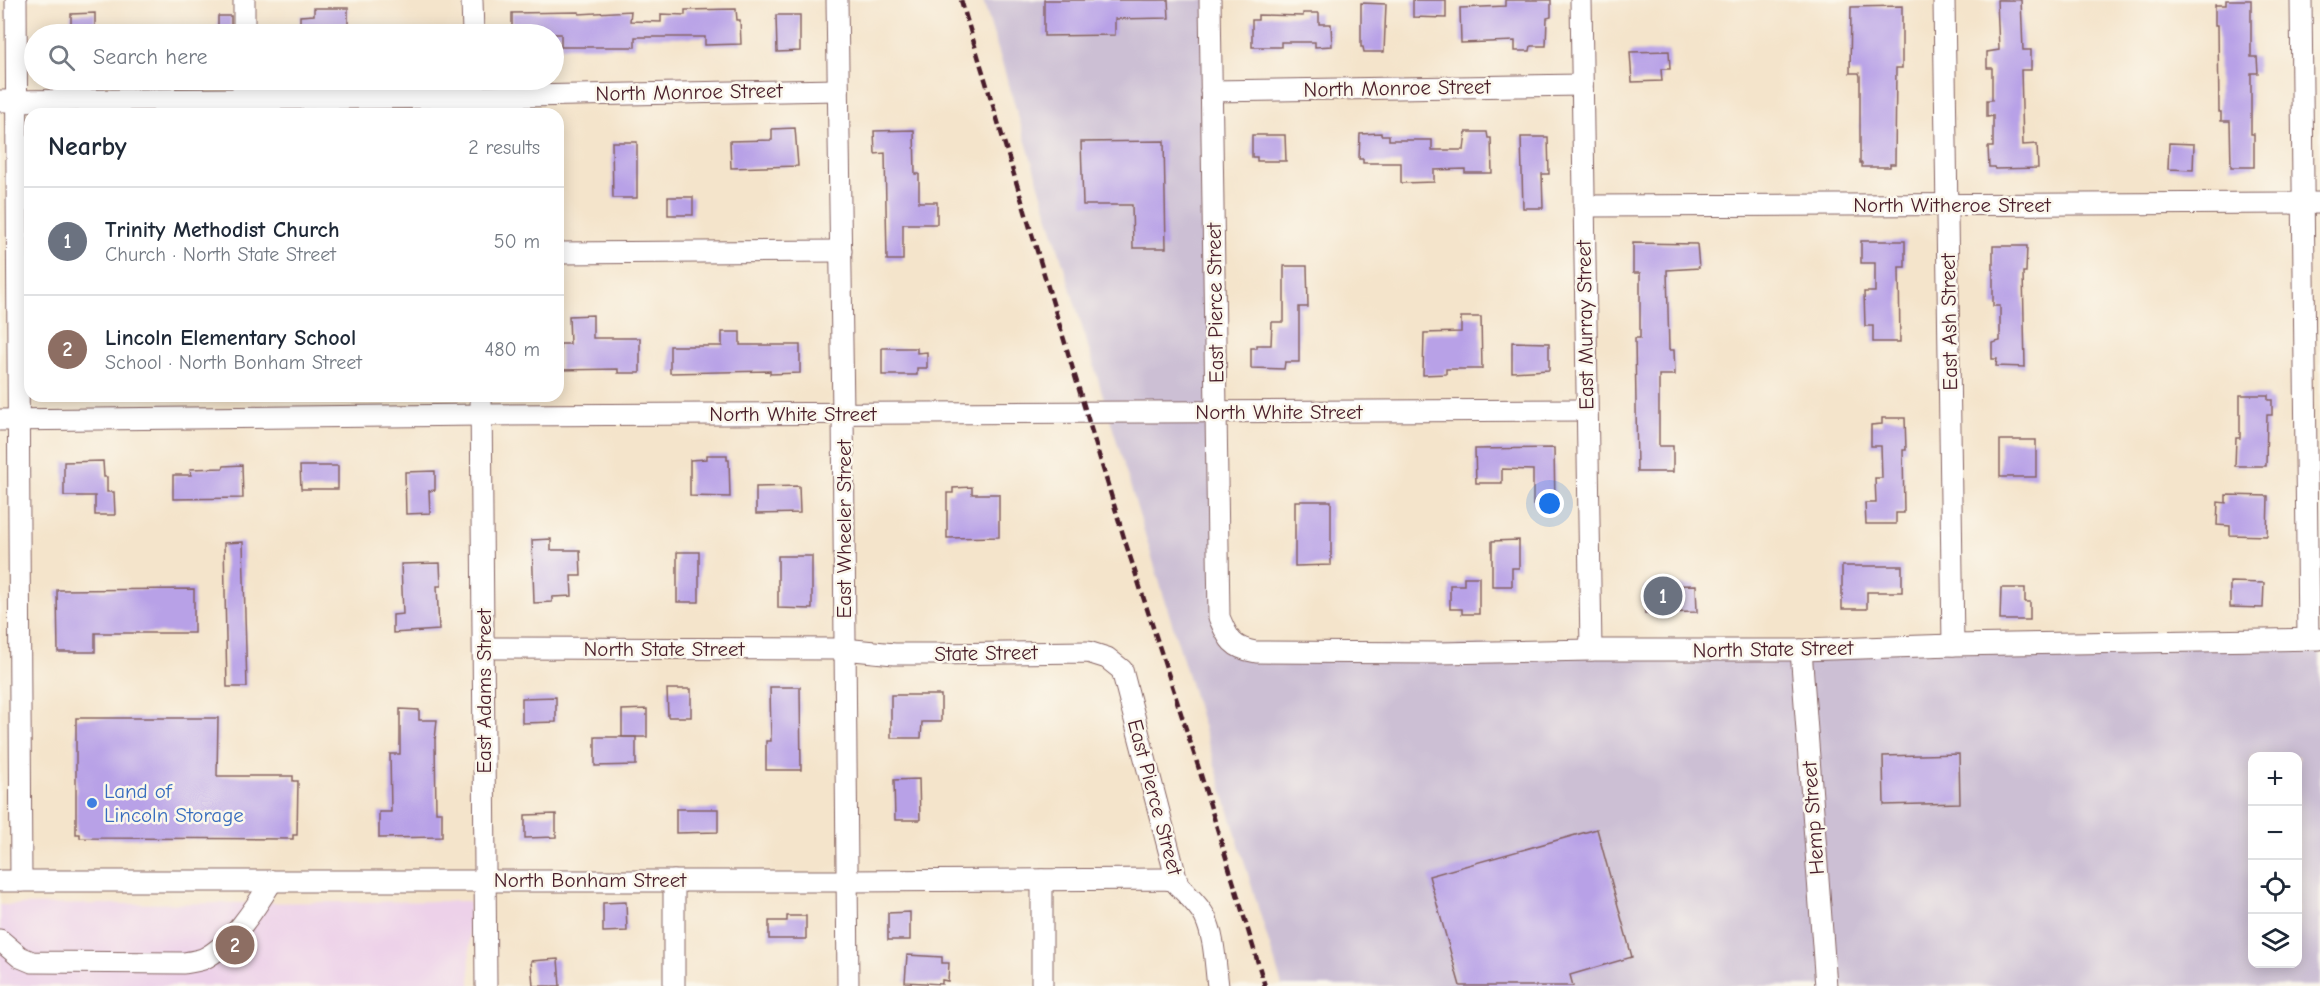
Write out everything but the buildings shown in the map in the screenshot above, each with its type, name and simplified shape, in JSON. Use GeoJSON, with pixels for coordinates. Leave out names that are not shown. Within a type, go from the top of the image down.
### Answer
{"type":"FeatureCollection","features":[{"type":"Feature","properties":{"kind":"street"},"geometry":{"type":"LineString","coordinates":[[10,881],[8,101],[16,0]]}},
{"type":"Feature","properties":{"kind":"street"},"geometry":{"type":"LineString","coordinates":[[243,24],[244,0]]}},
{"type":"Feature","properties":{"kind":"street"},"geometry":{"type":"LineString","coordinates":[[472,0],[472,24]]}},
{"type":"Feature","properties":{"kind":"street","name":"East Wheeler Street"},"geometry":{"type":"LineString","coordinates":[[837,0],[848,986]]}},
{"type":"Feature","properties":{"kind":"street","name":"East Pierce Street"},"geometry":{"type":"LineString","coordinates":[[1210,0],[1219,616],[1228,639]]}},
{"type":"Feature","properties":{"kind":"street","name":"East Murray Street"},"geometry":{"type":"LineString","coordinates":[[1581,0],[1591,650]]}},
{"type":"Feature","properties":{"kind":"street","name":"East Ash Street"},"geometry":{"type":"LineString","coordinates":[[1944,0],[1953,645]]}},
{"type":"Feature","properties":{"kind":"street"},"geometry":{"type":"LineString","coordinates":[[2301,0],[2312,203],[2314,639]]}},
{"type":"Feature","properties":{"kind":"street","name":"North Monroe Street"},"geometry":{"type":"LineString","coordinates":[[1211,91],[1582,85]]}},
{"type":"Feature","properties":{"kind":"street","name":"North Monroe Street"},"geometry":{"type":"LineString","coordinates":[[8,101],[243,97],[473,97],[838,90]]}},
{"type":"Feature","properties":{"kind":"street","name":"North Witheroe Street"},"geometry":{"type":"LineString","coordinates":[[1584,206],[2312,203]]}},
{"type":"Feature","properties":{"kind":"street"},"geometry":{"type":"LineString","coordinates":[[564,253],[841,251]]}},
{"type":"Feature","properties":{"kind":"street","name":"North White Street"},"geometry":{"type":"LineString","coordinates":[[10,420],[482,406],[843,413],[1586,410]]}},
{"type":"Feature","properties":{"kind":"street","name":"East Adams Street"},"geometry":{"type":"LineString","coordinates":[[482,406],[486,986]]}},
{"type":"Feature","properties":{"kind":"street","name":"North State Street"},"geometry":{"type":"LineString","coordinates":[[1228,639],[1238,647],[1256,652],[1440,653],[1800,650],[2314,639]]}},
{"type":"Feature","properties":{"kind":"street","name":"North State Street"},"geometry":{"type":"LineString","coordinates":[[484,648],[844,649]]}},
{"type":"Feature","properties":{"kind":"street","name":"State Street"},"geometry":{"type":"LineString","coordinates":[[844,649],[894,654],[1088,652],[1107,658],[1122,670]]}},
{"type":"Feature","properties":{"kind":"street","name":"Hemp Street"},"geometry":{"type":"LineString","coordinates":[[1800,650],[1826,986]]}},
{"type":"Feature","properties":{"kind":"street","name":"East Pierce Street"},"geometry":{"type":"LineString","coordinates":[[1122,670],[1178,885],[1199,907],[1205,917],[1214,951],[1218,986]]}},
{"type":"Feature","properties":{"kind":"street","name":"North Bonham Street"},"geometry":{"type":"LineString","coordinates":[[10,881],[1164,879],[1173,880],[1178,885]]}},
{"type":"Feature","properties":{"kind":"street"},"geometry":{"type":"LineString","coordinates":[[0,940],[20,957],[32,962],[184,963],[203,958],[227,940],[252,915],[272,880]]}},
{"type":"Feature","properties":{"kind":"street"},"geometry":{"type":"LineString","coordinates":[[1042,880],[1042,986]]}},
{"type":"Feature","properties":{"kind":"street"},"geometry":{"type":"LineString","coordinates":[[674,881],[675,986]]}},
{"type":"Feature","properties":{"kind":"shaded area"},"geometry":{"type":"Polygon","coordinates":[[[983,0],[1210,0],[1219,616],[1238,647],[2320,639],[2320,986],[1282,986],[983,0]]]}},
{"type":"Feature","properties":{"kind":"shaded area"},"geometry":{"type":"Polygon","coordinates":[[[469,901],[470,986],[0,986],[0,905],[469,901]]]}},
{"type":"Feature","properties":{"kind":"railway"},"geometry":{"type":"LineString","coordinates":[[961,0],[1125,541],[1200,772],[1265,986]]}},
{"type":"Feature","properties":{"kind":"place","name":"Trinity Methodist Church"},"geometry":{"type":"Point","coordinates":[1663,596]}},
{"type":"Feature","properties":{"kind":"place","name":"Land of Lincoln Storage"},"geometry":{"type":"Point","coordinates":[92,803]}},
{"type":"Feature","properties":{"kind":"place","name":"Lincoln Elementary School"},"geometry":{"type":"Point","coordinates":[235,945]}}]}
